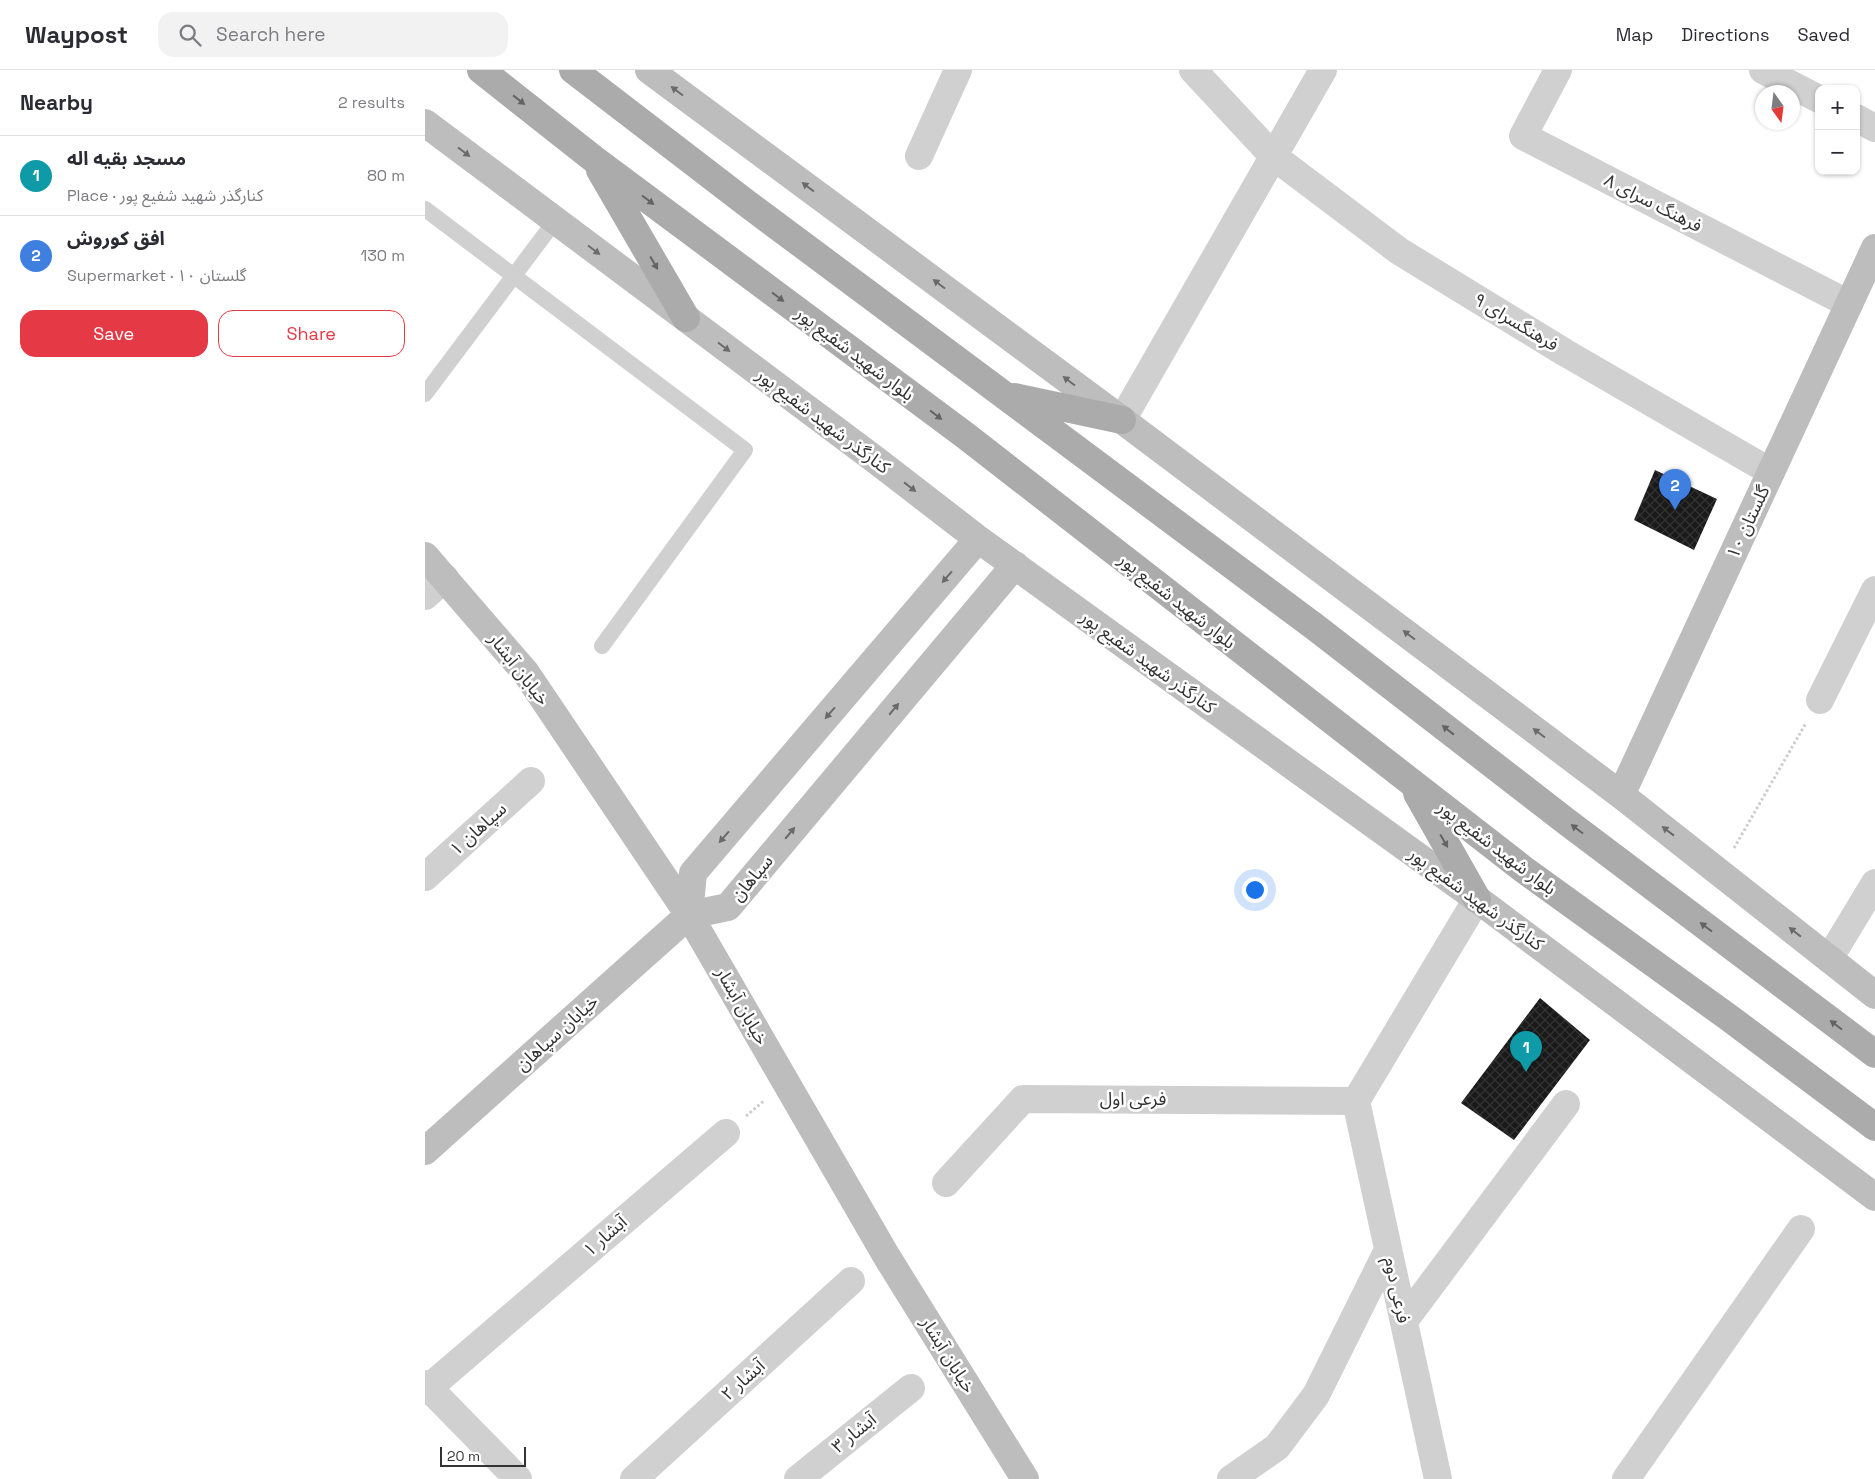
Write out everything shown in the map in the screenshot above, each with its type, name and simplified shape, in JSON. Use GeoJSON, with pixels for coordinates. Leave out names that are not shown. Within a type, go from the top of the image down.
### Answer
{"type":"FeatureCollection","features":[{"type":"Feature","properties":{"kind":"main road","name":"بلوار شهید شفیع پور"},"geometry":{"type":"LineString","coordinates":[[481,70],[595,160],[966,436],[1523,869],[1728,1017],[1875,1128]]}},
{"type":"Feature","properties":{"kind":"main road"},"geometry":{"type":"LineString","coordinates":[[573,70],[1315,627],[1567,822],[1875,1054]]}},
{"type":"Feature","properties":{"kind":"main road"},"geometry":{"type":"LineString","coordinates":[[649,70],[1122,420],[1621,795],[1875,995]]}},
{"type":"Feature","properties":{"kind":"main road","name":"کنارگذر شهید شفیع پور"},"geometry":{"type":"LineString","coordinates":[[425,123],[869,455],[979,540],[1477,899],[1875,1197]]}},
{"type":"Feature","properties":{"kind":"main road"},"geometry":{"type":"LineString","coordinates":[[595,160],[686,318]]}},
{"type":"Feature","properties":{"kind":"main road","name":"گلستان ۱۰"},"geometry":{"type":"LineString","coordinates":[[1621,795],[1875,248]]}},
{"type":"Feature","properties":{"kind":"main road"},"geometry":{"type":"LineString","coordinates":[[1004,394],[1122,420]]}},
{"type":"Feature","properties":{"kind":"main road"},"geometry":{"type":"LineString","coordinates":[[689,915],[693,873],[979,540]]}},
{"type":"Feature","properties":{"kind":"main road","name":"خیابان آبشار"},"geometry":{"type":"LineString","coordinates":[[425,556],[435,587],[526,673],[689,915],[887,1257],[1025,1479]]}},
{"type":"Feature","properties":{"kind":"main road","name":"سپاهان"},"geometry":{"type":"LineString","coordinates":[[689,915],[728,906],[1015,565]]}},
{"type":"Feature","properties":{"kind":"main road"},"geometry":{"type":"LineString","coordinates":[[1411,783],[1477,899]]}},
{"type":"Feature","properties":{"kind":"main road","name":"خیابان سپاهان"},"geometry":{"type":"LineString","coordinates":[[425,1151],[689,915]]}},
{"type":"Feature","properties":{"kind":"street"},"geometry":{"type":"LineString","coordinates":[[919,156],[958,70]]}},
{"type":"Feature","properties":{"kind":"street","name":"فرهنگسرای ۹"},"geometry":{"type":"LineString","coordinates":[[1193,70],[1273,156],[1399,251],[1564,352],[1771,472]]}},
{"type":"Feature","properties":{"kind":"street"},"geometry":{"type":"LineString","coordinates":[[1122,420],[1323,70]]}},
{"type":"Feature","properties":{"kind":"street","name":"فرهنگ سرای ۸"},"geometry":{"type":"LineString","coordinates":[[1558,70],[1523,136],[1849,304]]}},
{"type":"Feature","properties":{"kind":"street"},"geometry":{"type":"LineString","coordinates":[[1763,70],[1815,97]]}},
{"type":"Feature","properties":{"kind":"street"},"geometry":{"type":"LineString","coordinates":[[1860,120],[1875,128]]}},
{"type":"Feature","properties":{"kind":"street"},"geometry":{"type":"LineString","coordinates":[[1820,700],[1875,590]]}},
{"type":"Feature","properties":{"kind":"street","name":"سپاهان ۱"},"geometry":{"type":"LineString","coordinates":[[425,877],[531,781]]}},
{"type":"Feature","properties":{"kind":"street"},"geometry":{"type":"LineString","coordinates":[[1829,959],[1875,883]]}},
{"type":"Feature","properties":{"kind":"street"},"geometry":{"type":"LineString","coordinates":[[1356,1101],[1477,899]]}},
{"type":"Feature","properties":{"kind":"street","name":"فرعی اول"},"geometry":{"type":"LineString","coordinates":[[946,1183],[1023,1099],[1356,1101]]}},
{"type":"Feature","properties":{"kind":"street","name":"فرعی دوم"},"geometry":{"type":"LineString","coordinates":[[1356,1101],[1439,1479]]}},
{"type":"Feature","properties":{"kind":"street"},"geometry":{"type":"LineString","coordinates":[[1404,1321],[1566,1104]]}},
{"type":"Feature","properties":{"kind":"street","name":"آبشار ۱"},"geometry":{"type":"LineString","coordinates":[[426,1388],[725,1133]]}},
{"type":"Feature","properties":{"kind":"street"},"geometry":{"type":"LineString","coordinates":[[1626,1479],[1801,1229]]}},
{"type":"Feature","properties":{"kind":"street"},"geometry":{"type":"LineString","coordinates":[[1231,1479],[1277,1447],[1316,1395],[1389,1250]]}},
{"type":"Feature","properties":{"kind":"street","name":"آبشار ۲"},"geometry":{"type":"LineString","coordinates":[[634,1479],[851,1281]]}},
{"type":"Feature","properties":{"kind":"street"},"geometry":{"type":"LineString","coordinates":[[426,1388],[518,1479]]}},
{"type":"Feature","properties":{"kind":"street","name":"آبشار ۳"},"geometry":{"type":"LineString","coordinates":[[798,1479],[911,1388]]}},
{"type":"Feature","properties":{"kind":"lane"},"geometry":{"type":"LineString","coordinates":[[425,208],[745,450],[602,646]]}},
{"type":"Feature","properties":{"kind":"lane"},"geometry":{"type":"LineString","coordinates":[[425,394],[555,220]]}},
{"type":"Feature","properties":{"kind":"path"},"geometry":{"type":"LineString","coordinates":[[1719,872],[1820,700]]}},
{"type":"Feature","properties":{"kind":"path"},"geometry":{"type":"LineString","coordinates":[[725,1133],[786,1082]]}},
{"type":"Feature","properties":{"kind":"building"},"geometry":{"type":"Polygon","coordinates":[[[1655,470],[1717,499],[1694,550],[1634,520],[1655,470]]]}},
{"type":"Feature","properties":{"kind":"building"},"geometry":{"type":"Polygon","coordinates":[[[1540,998],[1590,1040],[1514,1140],[1461,1103],[1540,998]]]}},
{"type":"Feature","properties":{"kind":"place","name":"افق کوروش"},"geometry":{"type":"Point","coordinates":[1675,510]}},
{"type":"Feature","properties":{"kind":"place","name":"مسجد بقیه اله"},"geometry":{"type":"Point","coordinates":[1526,1072]}}]}
